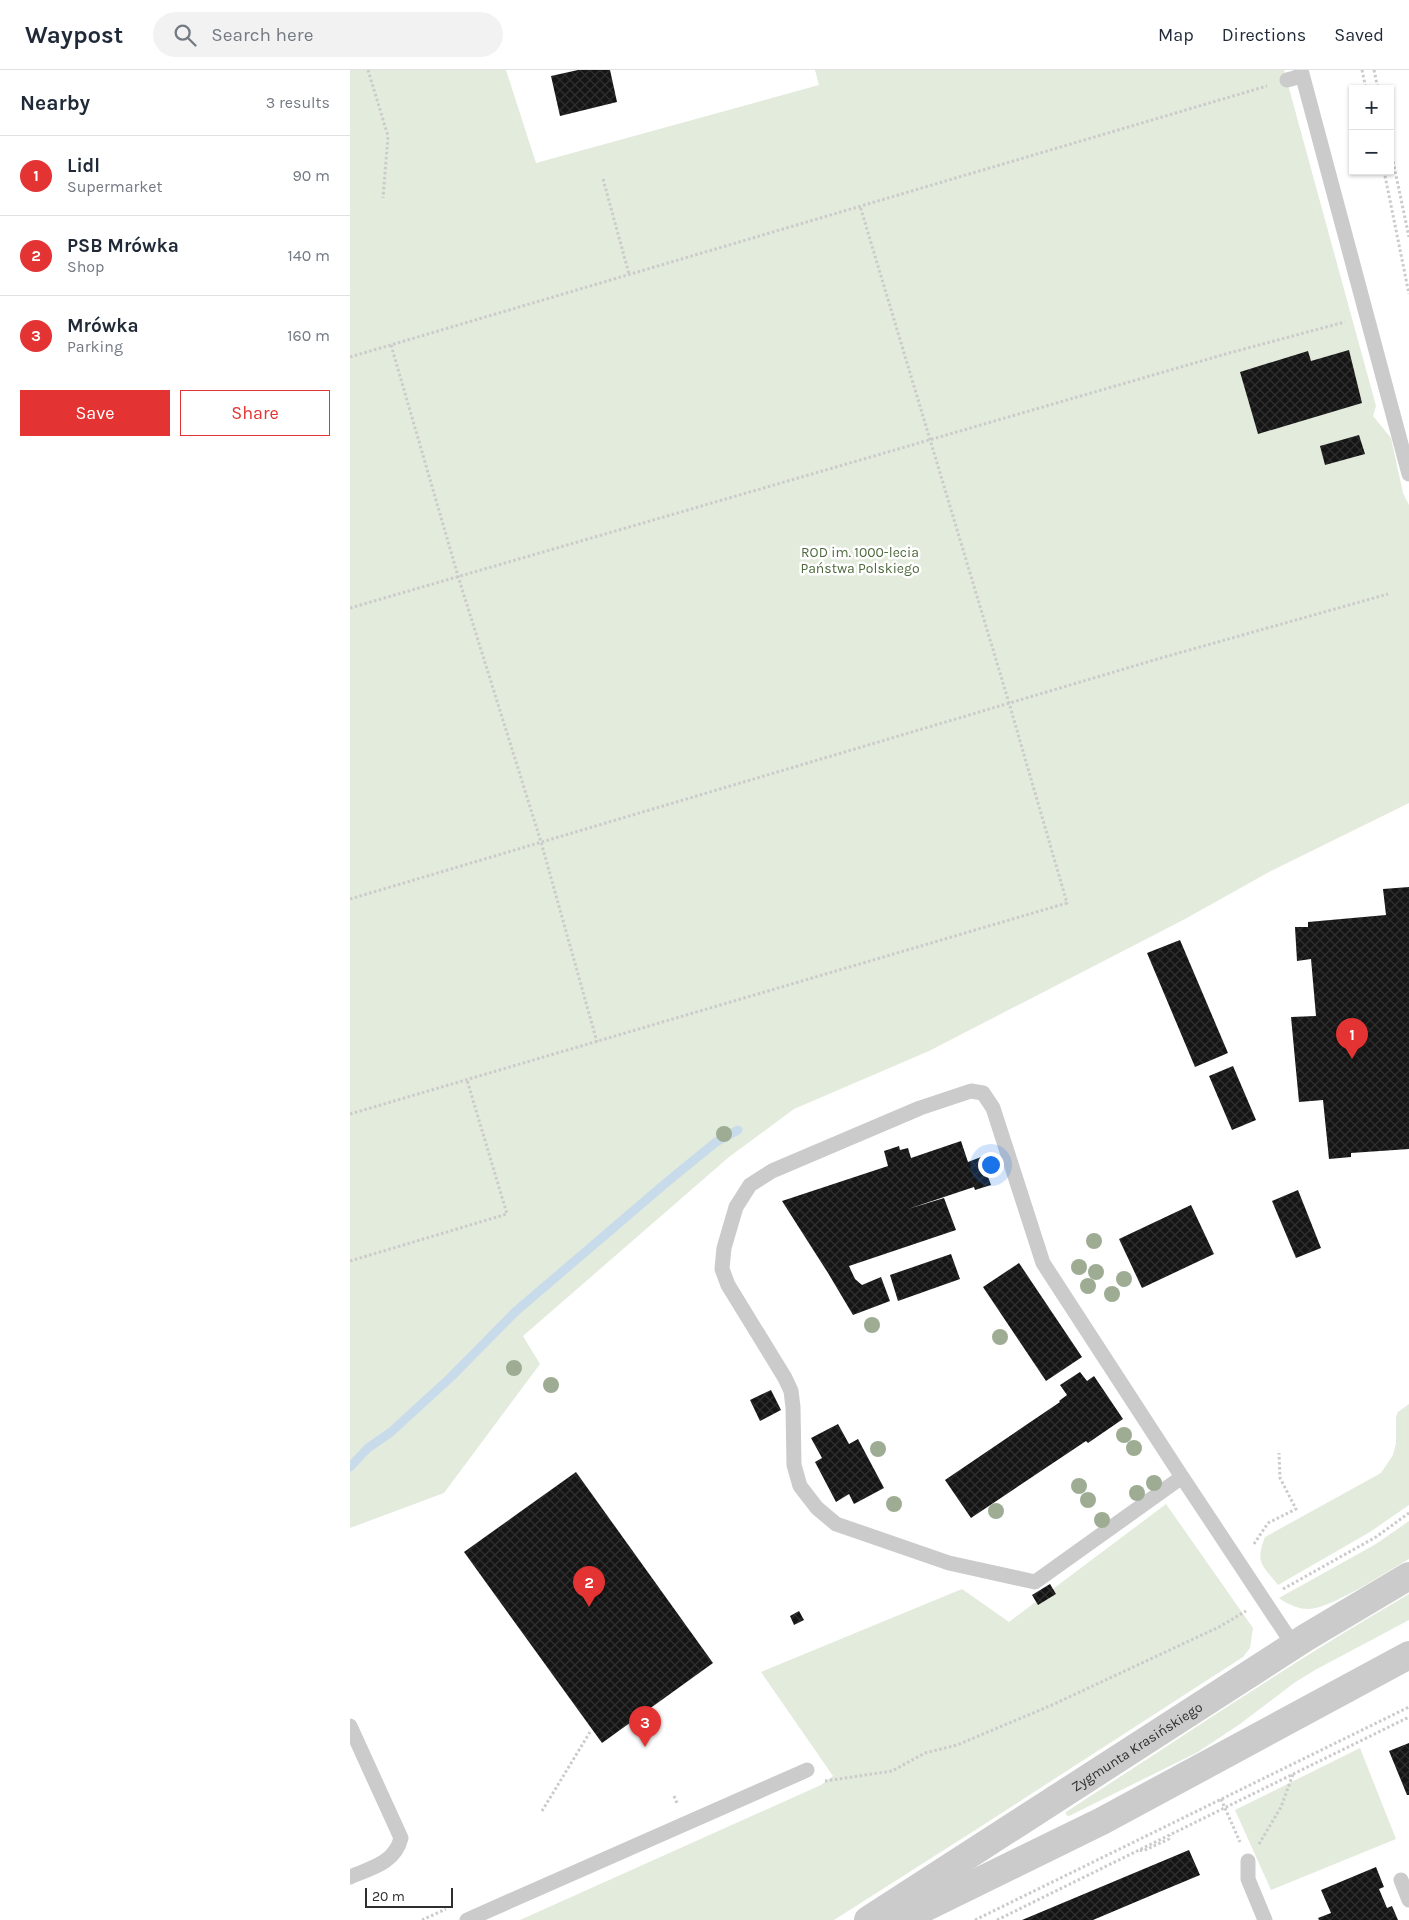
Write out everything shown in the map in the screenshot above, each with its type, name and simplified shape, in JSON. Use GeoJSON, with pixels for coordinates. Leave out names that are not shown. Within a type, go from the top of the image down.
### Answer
{"type":"FeatureCollection","features":[{"type":"Feature","properties":{"kind":"street","name":"Zygmunta Krasińskiego"},"geometry":{"type":"LineString","coordinates":[[868,1920],[1294,1646],[1409,1576]]}},
{"type":"Feature","properties":{"kind":"street"},"geometry":{"type":"LineString","coordinates":[[900,1920],[1102,1821],[1409,1655]]}},
{"type":"Feature","properties":{"kind":"lane"},"geometry":{"type":"LineString","coordinates":[[1287,80],[1301,73],[1360,318],[1409,474]]}},
{"type":"Feature","properties":{"kind":"lane"},"geometry":{"type":"LineString","coordinates":[[1182,1477],[1035,1582],[949,1563],[836,1524],[817,1508],[800,1486],[794,1465],[793,1407],[790,1391],[785,1378],[728,1285],[722,1269],[724,1248],[736,1207],[750,1185],[772,1171],[920,1108],[971,1091],[983,1093],[993,1108],[1042,1263],[1294,1646]]}},
{"type":"Feature","properties":{"kind":"lane"},"geometry":{"type":"LineString","coordinates":[[350,1726],[401,1838],[398,1849],[385,1862],[350,1877]]}},
{"type":"Feature","properties":{"kind":"lane"},"geometry":{"type":"LineString","coordinates":[[467,1920],[807,1770]]}},
{"type":"Feature","properties":{"kind":"lane"},"geometry":{"type":"LineString","coordinates":[[1248,1861],[1248,1880],[1265,1920]]}},
{"type":"Feature","properties":{"kind":"lane"},"geometry":{"type":"LineString","coordinates":[[1401,1880],[1409,1900]]}},
{"type":"Feature","properties":{"kind":"path"},"geometry":{"type":"LineString","coordinates":[[368,70],[388,136],[383,198]]}},
{"type":"Feature","properties":{"kind":"path"},"geometry":{"type":"LineString","coordinates":[[1362,70],[1365,85]]}},
{"type":"Feature","properties":{"kind":"path"},"geometry":{"type":"LineString","coordinates":[[1374,70],[1377,85]]}},
{"type":"Feature","properties":{"kind":"path"},"geometry":{"type":"LineString","coordinates":[[350,357],[1287,80]]}},
{"type":"Feature","properties":{"kind":"path"},"geometry":{"type":"LineString","coordinates":[[1394,166],[1409,237]]}},
{"type":"Feature","properties":{"kind":"path"},"geometry":{"type":"LineString","coordinates":[[1385,175],[1409,294]]}},
{"type":"Feature","properties":{"kind":"path"},"geometry":{"type":"LineString","coordinates":[[603,179],[629,274]]}},
{"type":"Feature","properties":{"kind":"path"},"geometry":{"type":"LineString","coordinates":[[350,1114],[1067,904],[1009,703],[860,206]]}},
{"type":"Feature","properties":{"kind":"path"},"geometry":{"type":"LineString","coordinates":[[350,608],[1229,353],[1360,318]]}},
{"type":"Feature","properties":{"kind":"path"},"geometry":{"type":"LineString","coordinates":[[391,345],[458,576],[541,842],[597,1042]]}},
{"type":"Feature","properties":{"kind":"path"},"geometry":{"type":"LineString","coordinates":[[350,899],[1009,703],[1388,594]]}},
{"type":"Feature","properties":{"kind":"path"},"geometry":{"type":"LineString","coordinates":[[350,1261],[506,1214],[467,1080]]}},
{"type":"Feature","properties":{"kind":"path"},"geometry":{"type":"LineString","coordinates":[[1253,1548],[1254,1543],[1268,1523],[1296,1509],[1280,1478],[1279,1453]]}},
{"type":"Feature","properties":{"kind":"path"},"geometry":{"type":"LineString","coordinates":[[807,1770],[819,1782],[892,1771],[925,1753],[958,1744],[1052,1705],[1219,1627],[1376,1537],[1409,1514]]}},
{"type":"Feature","properties":{"kind":"path"},"geometry":{"type":"LineString","coordinates":[[975,1920],[1409,1707]]}},
{"type":"Feature","properties":{"kind":"path"},"geometry":{"type":"LineString","coordinates":[[997,1920],[1409,1717]]}},
{"type":"Feature","properties":{"kind":"path"},"geometry":{"type":"LineString","coordinates":[[542,1811],[590,1732]]}},
{"type":"Feature","properties":{"kind":"path"},"geometry":{"type":"LineString","coordinates":[[1248,1861],[1269,1830],[1282,1806],[1293,1774]]}},
{"type":"Feature","properties":{"kind":"path"},"geometry":{"type":"LineString","coordinates":[[1221,1799],[1239,1839]]}},
{"type":"Feature","properties":{"kind":"green space","name":"ROD im. 1000-lecia Państwa Polskiego"},"geometry":{"type":"Polygon","coordinates":[[[350,70],[506,70],[536,163],[819,85],[815,70],[1284,70],[1376,406],[1373,416],[1391,438],[1403,493],[1409,505],[1409,803],[1269,872],[1185,919],[929,1051],[794,1109],[729,1157],[523,1336],[540,1364],[444,1493],[350,1528],[350,70]]]}},
{"type":"Feature","properties":{"kind":"green space"},"geometry":{"type":"Polygon","coordinates":[[[1409,1404],[1409,1505],[1370,1532],[1278,1585],[1264,1568],[1260,1558],[1265,1537],[1381,1473],[1393,1455],[1396,1443],[1396,1417],[1398,1412],[1409,1404]]]}},
{"type":"Feature","properties":{"kind":"green space"},"geometry":{"type":"Polygon","coordinates":[[[1166,1504],[1253,1628],[1250,1648],[1243,1657],[977,1829],[834,1920],[520,1920],[821,1785],[833,1776],[761,1672],[962,1589],[1009,1622],[1166,1504]]]}},
{"type":"Feature","properties":{"kind":"green space"},"geometry":{"type":"Polygon","coordinates":[[[1409,1521],[1409,1559],[1373,1581],[1344,1597],[1308,1609],[1289,1604],[1279,1598],[1376,1544],[1409,1521]]]}},
{"type":"Feature","properties":{"kind":"green space"},"geometry":{"type":"Polygon","coordinates":[[[1409,1594],[1409,1620],[1294,1683],[1240,1724],[1198,1752],[1069,1816],[1066,1815],[1066,1812],[1236,1701],[1322,1646],[1409,1594]]]}},
{"type":"Feature","properties":{"kind":"green space"},"geometry":{"type":"Polygon","coordinates":[[[1360,1748],[1396,1839],[1271,1890],[1235,1810],[1360,1748]]]}},
{"type":"Feature","properties":{"kind":"building"},"geometry":{"type":"Polygon","coordinates":[[[578,70],[610,70],[617,102],[560,116],[551,76],[578,70]]]}},
{"type":"Feature","properties":{"kind":"building"},"geometry":{"type":"Polygon","coordinates":[[[1349,350],[1362,403],[1258,434],[1240,372],[1308,351],[1311,361],[1349,350]]]}},
{"type":"Feature","properties":{"kind":"building"},"geometry":{"type":"Polygon","coordinates":[[[1359,435],[1365,454],[1325,465],[1320,446],[1359,435]]]}},
{"type":"Feature","properties":{"kind":"building"},"geometry":{"type":"Polygon","coordinates":[[[1409,887],[1409,1149],[1351,1153],[1351,1157],[1329,1159],[1323,1100],[1299,1102],[1291,1017],[1316,1016],[1311,959],[1297,961],[1295,927],[1308,927],[1308,922],[1386,915],[1383,889],[1409,887]]]}},
{"type":"Feature","properties":{"kind":"building"},"geometry":{"type":"Polygon","coordinates":[[[1180,940],[1228,1053],[1195,1067],[1147,953],[1180,940]]]}},
{"type":"Feature","properties":{"kind":"building"},"geometry":{"type":"Polygon","coordinates":[[[1233,1066],[1256,1120],[1232,1130],[1209,1076],[1233,1066]]]}},
{"type":"Feature","properties":{"kind":"building"},"geometry":{"type":"Polygon","coordinates":[[[961,1141],[968,1162],[981,1157],[991,1185],[975,1190],[974,1187],[908,1209],[944,1198],[956,1230],[849,1266],[855,1279],[862,1285],[881,1277],[890,1301],[853,1315],[782,1201],[888,1166],[884,1151],[899,1146],[900,1150],[908,1148],[911,1158],[961,1141]]]}},
{"type":"Feature","properties":{"kind":"building"},"geometry":{"type":"Polygon","coordinates":[[[1298,1190],[1321,1248],[1296,1258],[1272,1201],[1298,1190]]]}},
{"type":"Feature","properties":{"kind":"building"},"geometry":{"type":"Polygon","coordinates":[[[1191,1205],[1214,1254],[1142,1288],[1119,1239],[1191,1205]]]}},
{"type":"Feature","properties":{"kind":"building"},"geometry":{"type":"Polygon","coordinates":[[[951,1254],[960,1279],[898,1301],[890,1275],[951,1254]]]}},
{"type":"Feature","properties":{"kind":"building"},"geometry":{"type":"Polygon","coordinates":[[[1019,1263],[1082,1357],[1046,1381],[983,1287],[1019,1263]]]}},
{"type":"Feature","properties":{"kind":"building"},"geometry":{"type":"Polygon","coordinates":[[[1080,1372],[1087,1381],[1094,1376],[1123,1419],[1088,1443],[1086,1441],[971,1518],[945,1480],[1060,1402],[1067,1395],[1060,1385],[1080,1372]]]}},
{"type":"Feature","properties":{"kind":"building"},"geometry":{"type":"Polygon","coordinates":[[[771,1390],[781,1410],[760,1421],[750,1400],[771,1390]]]}},
{"type":"Feature","properties":{"kind":"building"},"geometry":{"type":"Polygon","coordinates":[[[838,1424],[849,1444],[858,1439],[884,1488],[854,1504],[849,1494],[836,1502],[815,1462],[822,1458],[811,1438],[838,1424]]]}},
{"type":"Feature","properties":{"kind":"building"},"geometry":{"type":"Polygon","coordinates":[[[576,1472],[713,1663],[602,1743],[464,1552],[576,1472]]]}},
{"type":"Feature","properties":{"kind":"building"},"geometry":{"type":"Polygon","coordinates":[[[1050,1584],[1056,1594],[1038,1605],[1032,1595],[1050,1584]]]}},
{"type":"Feature","properties":{"kind":"building"},"geometry":{"type":"Polygon","coordinates":[[[799,1611],[804,1620],[794,1625],[790,1616],[799,1611]]]}},
{"type":"Feature","properties":{"kind":"building"},"geometry":{"type":"Polygon","coordinates":[[[1409,1743],[1409,1795],[1407,1795],[1389,1751],[1409,1743]]]}},
{"type":"Feature","properties":{"kind":"building"},"geometry":{"type":"Polygon","coordinates":[[[1189,1850],[1200,1875],[1093,1920],[1022,1920],[1189,1850]]]}},
{"type":"Feature","properties":{"kind":"building"},"geometry":{"type":"Polygon","coordinates":[[[1376,1867],[1384,1887],[1379,1889],[1387,1908],[1392,1906],[1398,1920],[1319,1920],[1318,1918],[1331,1913],[1321,1890],[1376,1867]]]}},
{"type":"Feature","properties":{"kind":"waterway"},"geometry":{"type":"LineString","coordinates":[[350,1467],[368,1448],[391,1432],[451,1377],[515,1312],[716,1142],[738,1130]]}},
{"type":"Feature","properties":{"kind":"place","name":"Lidl"},"geometry":{"type":"Point","coordinates":[1352,1059]}},
{"type":"Feature","properties":{"kind":"place","name":"PSB Mrówka"},"geometry":{"type":"Point","coordinates":[589,1607]}},
{"type":"Feature","properties":{"kind":"place","name":"Mrówka"},"geometry":{"type":"Point","coordinates":[645,1747]}}]}
